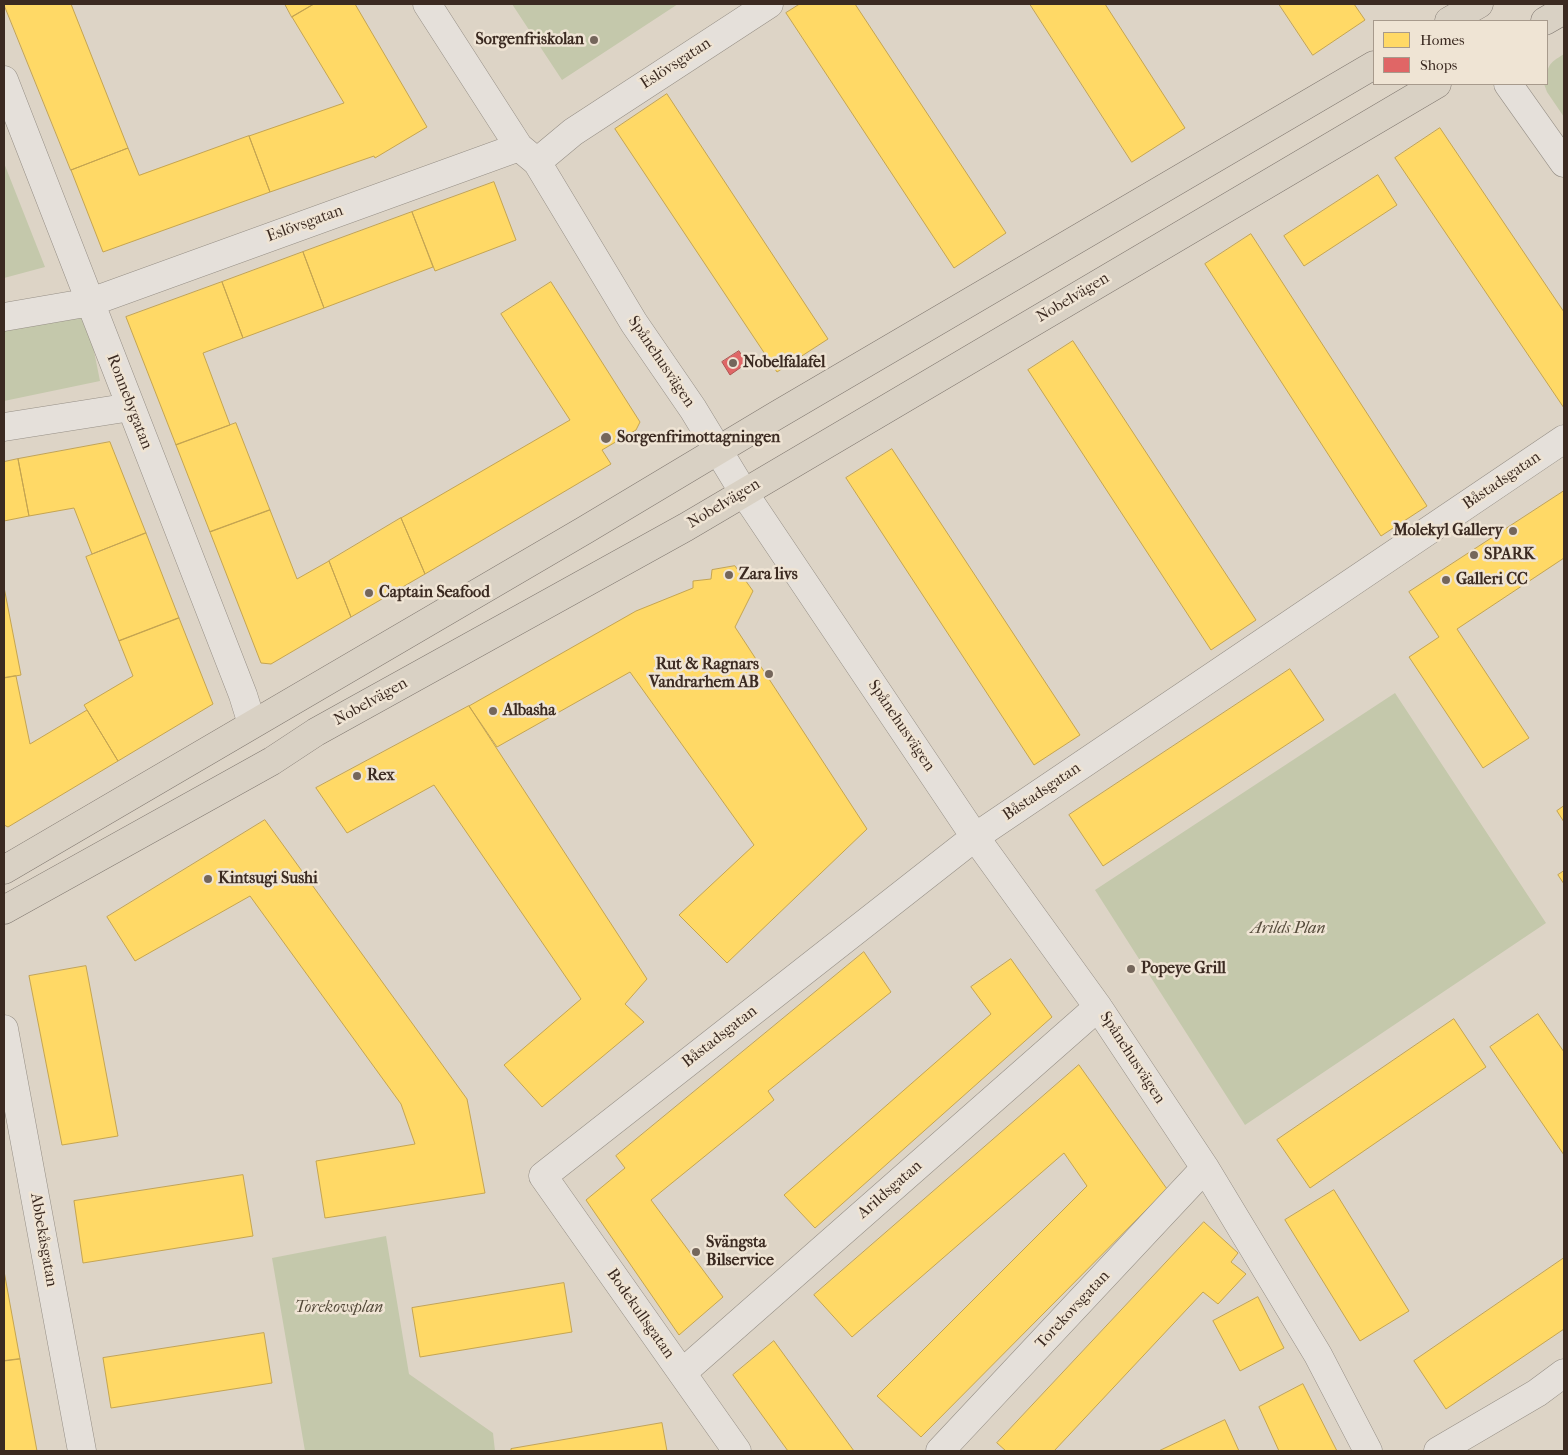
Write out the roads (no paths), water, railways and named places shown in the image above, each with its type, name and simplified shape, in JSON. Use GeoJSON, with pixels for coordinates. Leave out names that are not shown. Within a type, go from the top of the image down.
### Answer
{"type":"FeatureCollection","features":[{"type":"Feature","properties":{"kind":"main road"},"geometry":{"type":"LineString","coordinates":[[1547,20],[1564,10]]}},
{"type":"Feature","properties":{"kind":"main road"},"geometry":{"type":"LineString","coordinates":[[4,870],[1373,66]]}},
{"type":"Feature","properties":{"kind":"main road","name":"Nobelvägen"},"geometry":{"type":"LineString","coordinates":[[4,910],[272,761],[316,732],[686,527],[1434,85]]}},
{"type":"Feature","properties":{"kind":"street","name":"Spånehusvägen"},"geometry":{"type":"LineString","coordinates":[[427,4],[528,155],[634,323],[693,409],[744,492],[975,837],[1098,1007],[1205,1168],[1318,1355],[1368,1451]]}},
{"type":"Feature","properties":{"kind":"street","name":"Eslövsgatan"},"geometry":{"type":"LineString","coordinates":[[4,317],[91,302],[528,155],[573,132],[769,4]]}},
{"type":"Feature","properties":{"kind":"street","name":"Ronnebygatan"},"geometry":{"type":"LineString","coordinates":[[4,80],[243,695],[252,724]]}},
{"type":"Feature","properties":{"kind":"street"},"geometry":{"type":"LineString","coordinates":[[1509,85],[1564,163]]}},
{"type":"Feature","properties":{"kind":"street"},"geometry":{"type":"LineString","coordinates":[[4,428],[131,406]]}},
{"type":"Feature","properties":{"kind":"street","name":"Båstadsgatan"},"geometry":{"type":"LineString","coordinates":[[543,1176],[975,837],[1564,439]]}},
{"type":"Feature","properties":{"kind":"street","name":"Arildsgatan"},"geometry":{"type":"LineString","coordinates":[[682,1373],[1098,1007]]}},
{"type":"Feature","properties":{"kind":"street","name":"Abbekåsgatan"},"geometry":{"type":"LineString","coordinates":[[4,1029],[82,1451]]}},
{"type":"Feature","properties":{"kind":"street","name":"Torekovsgatan"},"geometry":{"type":"LineString","coordinates":[[940,1451],[1205,1168]]}},
{"type":"Feature","properties":{"kind":"street","name":"Bodekullsgatan"},"geometry":{"type":"LineString","coordinates":[[543,1176],[737,1451]]}},
{"type":"Feature","properties":{"kind":"street"},"geometry":{"type":"LineString","coordinates":[[1438,1451],[1537,1393],[1564,1373]]}},
{"type":"Feature","properties":{"kind":"place","name":"Sorgenfriskolan"},"geometry":{"type":"Point","coordinates":[594,40]}},
{"type":"Feature","properties":{"kind":"place","name":"Nobelfalafel"},"geometry":{"type":"Point","coordinates":[733,363]}},
{"type":"Feature","properties":{"kind":"place","name":"Sorgenfrimottagningen"},"geometry":{"type":"Point","coordinates":[606,438]}},
{"type":"Feature","properties":{"kind":"place","name":"Molekyl Gallery"},"geometry":{"type":"Point","coordinates":[1513,531]}},
{"type":"Feature","properties":{"kind":"place","name":"SPARK"},"geometry":{"type":"Point","coordinates":[1474,555]}},
{"type":"Feature","properties":{"kind":"place","name":"Zara livs"},"geometry":{"type":"Point","coordinates":[729,575]}},
{"type":"Feature","properties":{"kind":"place","name":"Galleri CC"},"geometry":{"type":"Point","coordinates":[1446,580]}},
{"type":"Feature","properties":{"kind":"place","name":"Captain Seafood"},"geometry":{"type":"Point","coordinates":[369,593]}},
{"type":"Feature","properties":{"kind":"place","name":"Rut & Ragnars Vandrarhem AB"},"geometry":{"type":"Point","coordinates":[769,674]}},
{"type":"Feature","properties":{"kind":"place","name":"Albasha"},"geometry":{"type":"Point","coordinates":[493,711]}},
{"type":"Feature","properties":{"kind":"place","name":"Rex"},"geometry":{"type":"Point","coordinates":[357,776]}},
{"type":"Feature","properties":{"kind":"place","name":"Kintsugi Sushi"},"geometry":{"type":"Point","coordinates":[208,879]}},
{"type":"Feature","properties":{"kind":"place","name":"Popeye Grill"},"geometry":{"type":"Point","coordinates":[1131,969]}},
{"type":"Feature","properties":{"kind":"place","name":"Svängsta Bilservice"},"geometry":{"type":"Point","coordinates":[696,1252]}},
{"type":"Feature","properties":{"kind":"park label","name":"Arilds Plan"},"geometry":{"type":"Point","coordinates":[1288,929]}},
{"type":"Feature","properties":{"kind":"park label","name":"Torekovsplan"},"geometry":{"type":"Point","coordinates":[339,1308]}}]}
